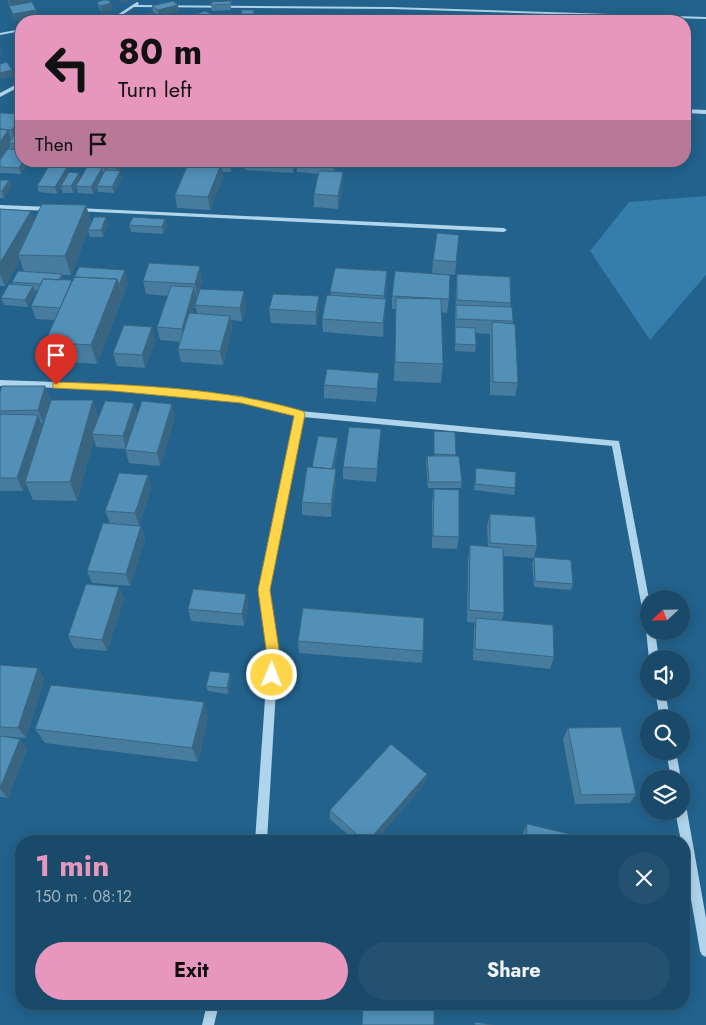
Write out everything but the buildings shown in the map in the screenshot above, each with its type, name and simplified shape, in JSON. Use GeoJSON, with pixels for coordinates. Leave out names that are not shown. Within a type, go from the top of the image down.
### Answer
{"type":"FeatureCollection","features":[{"type":"Feature","properties":{"kind":"street"},"geometry":{"type":"LineString","coordinates":[[119,15],[142,0]]}},
{"type":"Feature","properties":{"kind":"street"},"geometry":{"type":"LineString","coordinates":[[132,6],[391,8],[612,15]]}},
{"type":"Feature","properties":{"kind":"street"},"geometry":{"type":"LineString","coordinates":[[691,18],[706,18]]}},
{"type":"Feature","properties":{"kind":"street"},"geometry":{"type":"LineString","coordinates":[[0,34],[15,31]]}},
{"type":"Feature","properties":{"kind":"street"},"geometry":{"type":"LineString","coordinates":[[0,95],[15,88]]}},
{"type":"Feature","properties":{"kind":"street"},"geometry":{"type":"LineString","coordinates":[[691,111],[706,112]]}},
{"type":"Feature","properties":{"kind":"street"},"geometry":{"type":"LineString","coordinates":[[0,207],[57,209]]}},
{"type":"Feature","properties":{"kind":"street"},"geometry":{"type":"LineString","coordinates":[[67,209],[504,230]]}},
{"type":"Feature","properties":{"kind":"street"},"geometry":{"type":"LineString","coordinates":[[0,383],[113,387],[241,399],[300,414],[616,443],[642,590]]}},
{"type":"Feature","properties":{"kind":"street"},"geometry":{"type":"LineString","coordinates":[[261,835],[274,656],[264,590],[300,414]]}},
{"type":"Feature","properties":{"kind":"street"},"geometry":{"type":"LineString","coordinates":[[683,820],[685,835]]}},
{"type":"Feature","properties":{"kind":"street"},"geometry":{"type":"LineString","coordinates":[[690,862],[706,952]]}},
{"type":"Feature","properties":{"kind":"street"},"geometry":{"type":"LineString","coordinates":[[208,1025],[212,1010]]}},
{"type":"Feature","properties":{"kind":"shaded area"},"geometry":{"type":"Polygon","coordinates":[[[706,196],[706,275],[650,340],[590,251],[629,202],[706,196]]]}},
{"type":"Feature","properties":{"kind":"route"},"geometry":{"type":"LineString","coordinates":[[56,385],[113,387],[241,399],[300,414],[264,590],[274,656],[272,675]]}}]}
